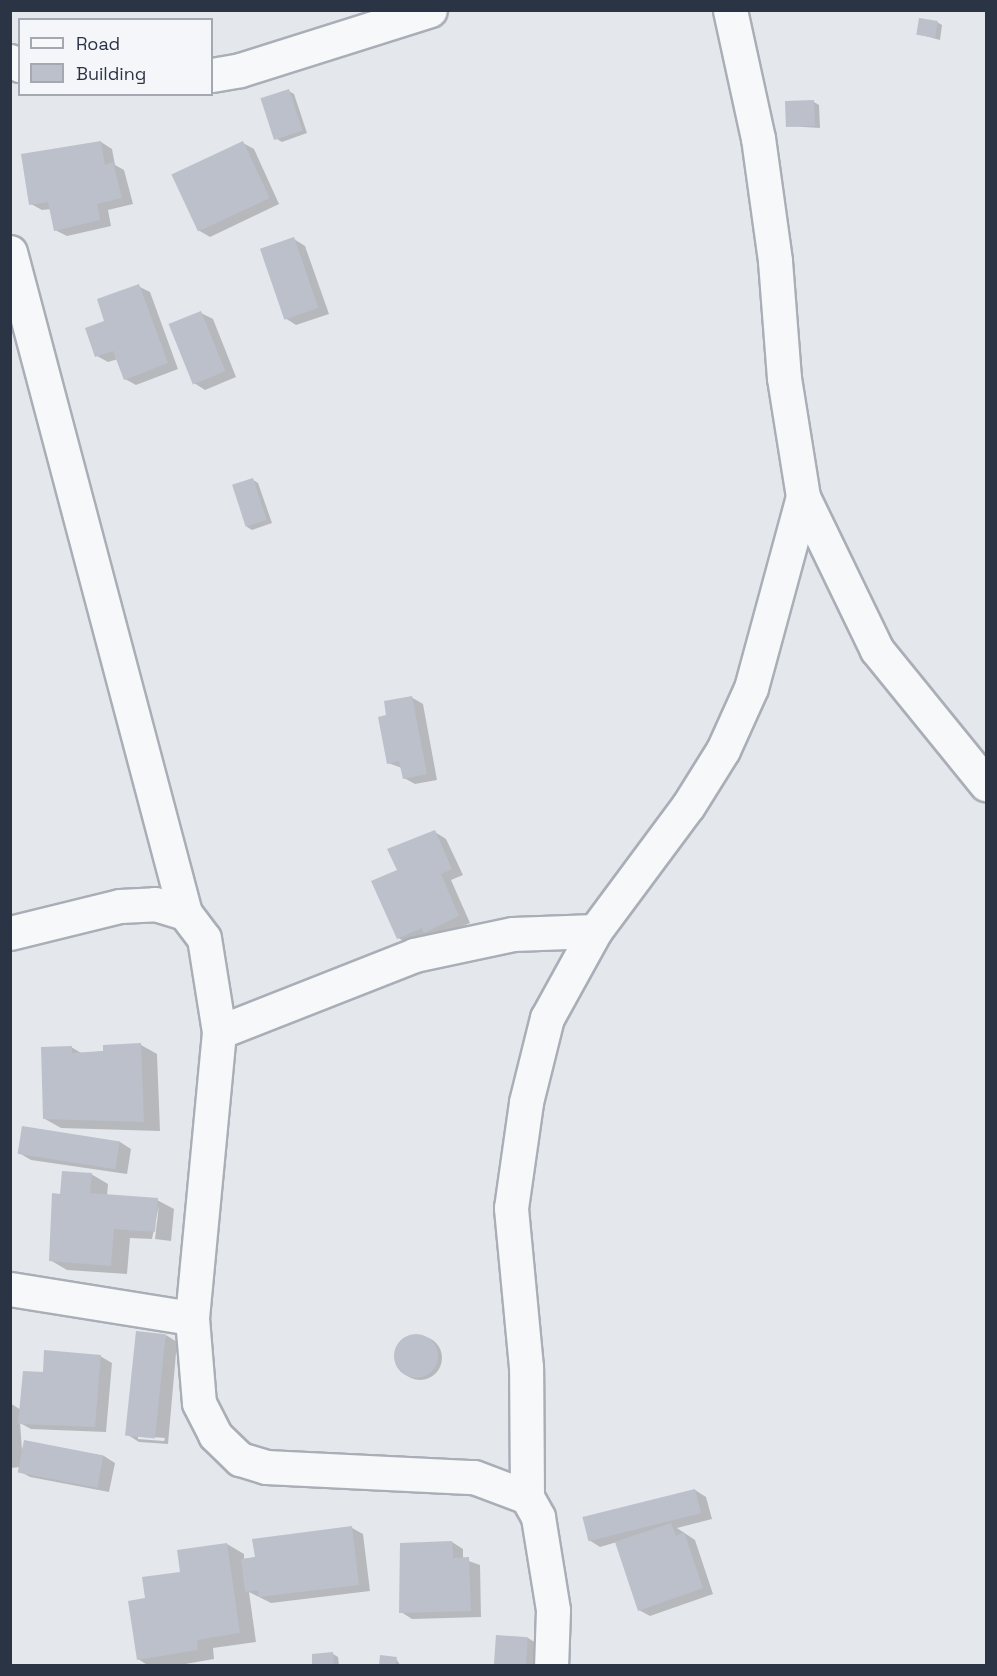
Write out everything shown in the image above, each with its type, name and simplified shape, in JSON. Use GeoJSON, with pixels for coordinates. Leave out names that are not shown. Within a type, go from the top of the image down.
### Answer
{"type":"FeatureCollection","features":[{"type":"Feature","properties":{"kind":"street"},"geometry":{"type":"LineString","coordinates":[[213,75],[240,70],[429,10]]}},
{"type":"Feature","properties":{"kind":"street"},"geometry":{"type":"LineString","coordinates":[[730,10],[758,138],[776,261],[784,378],[803,497],[877,650],[987,784]]}},
{"type":"Feature","properties":{"kind":"street"},"geometry":{"type":"LineString","coordinates":[[10,252],[185,913],[204,938],[219,1032],[192,1318],[199,1403],[215,1436],[240,1459],[266,1467],[474,1477],[526,1497]]}},
{"type":"Feature","properties":{"kind":"street"},"geometry":{"type":"LineString","coordinates":[[551,1665],[554,1610],[538,1517],[526,1497],[526,1367],[511,1208],[526,1102],[547,1018],[595,931],[688,806],[723,750],[751,688],[803,497]]}},
{"type":"Feature","properties":{"kind":"street"},"geometry":{"type":"LineString","coordinates":[[10,933],[120,906],[155,904],[185,913]]}},
{"type":"Feature","properties":{"kind":"street"},"geometry":{"type":"LineString","coordinates":[[219,1032],[414,955],[513,934],[595,931]]}},
{"type":"Feature","properties":{"kind":"street"},"geometry":{"type":"LineString","coordinates":[[10,1289],[192,1318]]}},
{"type":"Feature","properties":{"kind":"building"},"geometry":{"type":"Polygon","coordinates":[[[919,18],[938,21],[935,38],[916,35],[919,18]]]}},
{"type":"Feature","properties":{"kind":"building"},"geometry":{"type":"Polygon","coordinates":[[[289,89],[303,131],[274,140],[260,98],[289,89]]]}},
{"type":"Feature","properties":{"kind":"building"},"geometry":{"type":"Polygon","coordinates":[[[814,100],[815,126],[786,127],[785,101],[814,100]]]}},
{"type":"Feature","properties":{"kind":"building"},"geometry":{"type":"Polygon","coordinates":[[[101,141],[105,165],[113,162],[122,198],[97,204],[100,220],[54,231],[48,202],[29,205],[21,154],[101,141]]]}},
{"type":"Feature","properties":{"kind":"building"},"geometry":{"type":"Polygon","coordinates":[[[243,141],[270,198],[198,231],[171,174],[243,141]]]}},
{"type":"Feature","properties":{"kind":"building"},"geometry":{"type":"Polygon","coordinates":[[[294,237],[318,308],[284,320],[260,249],[294,237]]]}},
{"type":"Feature","properties":{"kind":"building"},"geometry":{"type":"Polygon","coordinates":[[[139,284],[168,363],[124,380],[113,351],[95,357],[85,328],[104,321],[97,299],[139,284]]]}},
{"type":"Feature","properties":{"kind":"building"},"geometry":{"type":"Polygon","coordinates":[[[201,311],[225,371],[193,384],[169,324],[201,311]]]}},
{"type":"Feature","properties":{"kind":"building"},"geometry":{"type":"Polygon","coordinates":[[[253,478],[267,520],[246,527],[232,485],[253,478]]]}},
{"type":"Feature","properties":{"kind":"building"},"geometry":{"type":"Polygon","coordinates":[[[412,696],[427,774],[403,779],[399,761],[387,764],[378,717],[386,715],[384,701],[412,696]]]}},
{"type":"Feature","properties":{"kind":"building"},"geometry":{"type":"Polygon","coordinates":[[[435,830],[452,869],[441,874],[459,916],[424,933],[422,928],[397,939],[371,881],[397,870],[387,849],[435,830]]]}},
{"type":"Feature","properties":{"kind":"building"},"geometry":{"type":"Polygon","coordinates":[[[141,1043],[144,1122],[43,1119],[41,1047],[72,1046],[72,1053],[103,1051],[103,1045],[141,1043]]]}},
{"type":"Feature","properties":{"kind":"building"},"geometry":{"type":"Polygon","coordinates":[[[22,1126],[120,1141],[115,1169],[18,1154],[22,1126]]]}},
{"type":"Feature","properties":{"kind":"building"},"geometry":{"type":"Polygon","coordinates":[[[62,1171],[92,1173],[90,1193],[158,1198],[155,1232],[114,1229],[111,1266],[49,1261],[52,1193],[60,1194],[62,1171]]]}},
{"type":"Feature","properties":{"kind":"building"},"geometry":{"type":"Polygon","coordinates":[[[136,1331],[166,1334],[155,1439],[125,1435],[136,1331]]]}},
{"type":"Feature","properties":{"kind":"building"},"geometry":{"type":"Polygon","coordinates":[[[416,1334],[425,1335],[432,1340],[437,1347],[437,1365],[432,1372],[425,1377],[416,1378],[407,1377],[400,1372],[395,1365],[394,1356],[395,1347],[400,1340],[407,1335],[416,1334]]]}},
{"type":"Feature","properties":{"kind":"building"},"geometry":{"type":"Polygon","coordinates":[[[44,1350],[101,1355],[95,1427],[18,1424],[23,1371],[43,1372],[44,1350]]]}},
{"type":"Feature","properties":{"kind":"building"},"geometry":{"type":"Polygon","coordinates":[[[24,1440],[104,1455],[97,1488],[18,1472],[24,1440]]]}},
{"type":"Feature","properties":{"kind":"building"},"geometry":{"type":"Polygon","coordinates":[[[695,1489],[701,1513],[588,1541],[582,1517],[695,1489]]]}},
{"type":"Feature","properties":{"kind":"building"},"geometry":{"type":"Polygon","coordinates":[[[671,1523],[676,1536],[684,1532],[703,1588],[638,1611],[615,1542],[671,1523]]]}},
{"type":"Feature","properties":{"kind":"building"},"geometry":{"type":"Polygon","coordinates":[[[352,1526],[359,1585],[259,1597],[258,1590],[245,1592],[241,1559],[255,1557],[252,1539],[352,1526]]]}},
{"type":"Feature","properties":{"kind":"building"},"geometry":{"type":"Polygon","coordinates":[[[452,1541],[453,1558],[469,1557],[471,1611],[399,1613],[400,1543],[452,1541]]]}},
{"type":"Feature","properties":{"kind":"building"},"geometry":{"type":"Polygon","coordinates":[[[227,1543],[240,1633],[197,1640],[198,1650],[137,1660],[128,1601],[145,1598],[142,1577],[180,1572],[177,1550],[227,1543]]]}},
{"type":"Feature","properties":{"kind":"building"},"geometry":{"type":"Polygon","coordinates":[[[496,1635],[528,1637],[526,1666],[494,1666],[496,1635]]]}},
{"type":"Feature","properties":{"kind":"building"},"geometry":{"type":"Polygon","coordinates":[[[333,1652],[334,1666],[312,1666],[312,1654],[333,1652]]]}},
{"type":"Feature","properties":{"kind":"building"},"geometry":{"type":"Polygon","coordinates":[[[380,1655],[397,1657],[396,1666],[379,1666],[380,1655]]]}}]}
